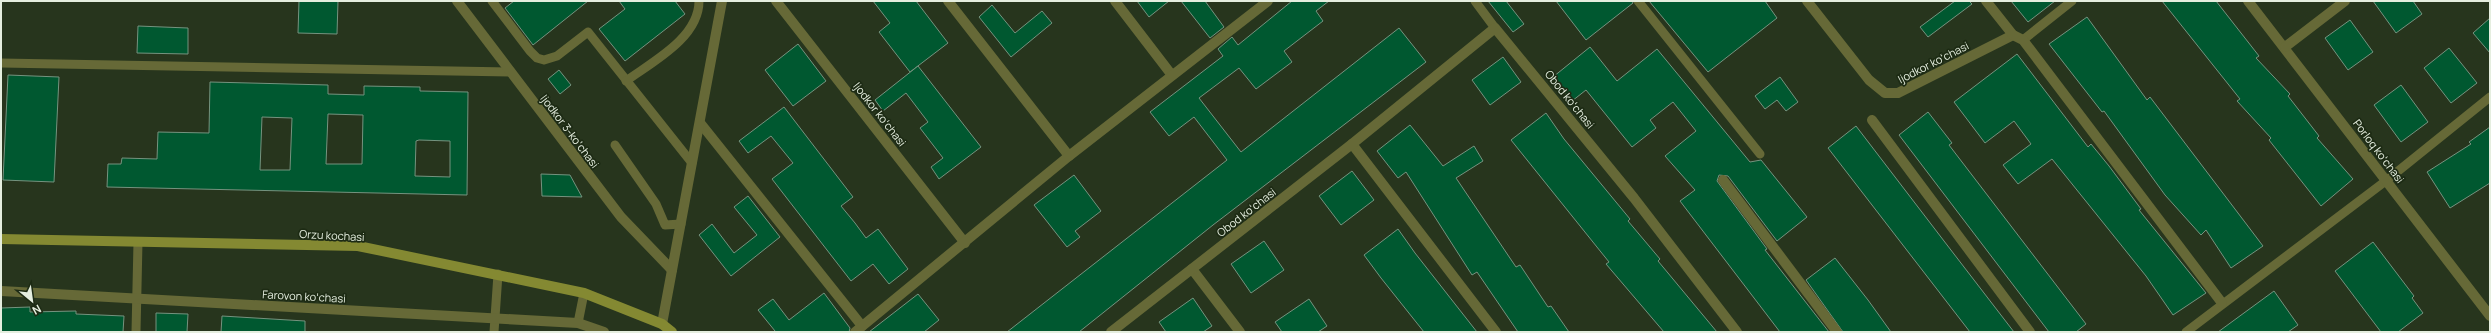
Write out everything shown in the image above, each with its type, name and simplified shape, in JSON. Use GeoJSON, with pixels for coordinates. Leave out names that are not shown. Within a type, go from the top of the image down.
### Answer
{"type":"FeatureCollection","features":[{"type":"Feature","properties":{"kind":"main road","name":"Orzu kochasi"},"geometry":{"type":"LineString","coordinates":[[1,239],[358,246],[584,293],[662,324],[672,332]]}},
{"type":"Feature","properties":{"kind":"street","name":"Ijodkor 3-koʼchasi"},"geometry":{"type":"LineString","coordinates":[[457,1],[621,217],[672,270]]}},
{"type":"Feature","properties":{"kind":"street"},"geometry":{"type":"LineString","coordinates":[[662,324],[722,1]]}},
{"type":"Feature","properties":{"kind":"street","name":"Ijodkor koʻchasi"},"geometry":{"type":"LineString","coordinates":[[776,1],[965,243]]}},
{"type":"Feature","properties":{"kind":"street"},"geometry":{"type":"LineString","coordinates":[[948,1],[1069,156]]}},
{"type":"Feature","properties":{"kind":"street"},"geometry":{"type":"LineString","coordinates":[[1114,1],[1171,74]]}},
{"type":"Feature","properties":{"kind":"street"},"geometry":{"type":"LineString","coordinates":[[700,124],[858,329],[1171,74],[1268,1]]}},
{"type":"Feature","properties":{"kind":"street","name":"Ijodkor koʻchasi"},"geometry":{"type":"LineString","coordinates":[[1807,1],[1869,80],[1885,93],[1898,93],[2013,35]]}},
{"type":"Feature","properties":{"kind":"street"},"geometry":{"type":"LineString","coordinates":[[1986,1],[2013,35],[2023,40],[2222,303]]}},
{"type":"Feature","properties":{"kind":"street","name":"Porloq koʻchasi"},"geometry":{"type":"LineString","coordinates":[[2248,1],[2285,47],[2490,316]]}},
{"type":"Feature","properties":{"kind":"street"},"geometry":{"type":"LineString","coordinates":[[2285,47],[2345,1]]}},
{"type":"Feature","properties":{"kind":"street","name":"Obod koʻchasi"},"geometry":{"type":"LineString","coordinates":[[1111,332],[1352,144],[1495,28],[1629,192],[1737,332]]}},
{"type":"Feature","properties":{"kind":"street"},"geometry":{"type":"LineString","coordinates":[[1872,120],[2030,332]]}},
{"type":"Feature","properties":{"kind":"street"},"geometry":{"type":"LineString","coordinates":[[1352,144],[1496,332]]}},
{"type":"Feature","properties":{"kind":"street"},"geometry":{"type":"LineString","coordinates":[[1723,180],[1837,332]]}},
{"type":"Feature","properties":{"kind":"street"},"geometry":{"type":"LineString","coordinates":[[1192,269],[1240,332]]}},
{"type":"Feature","properties":{"kind":"street","name":"Farovon koʻchasi"},"geometry":{"type":"LineString","coordinates":[[1,292],[138,298],[578,323],[604,332]]}},
{"type":"Feature","properties":{"kind":"lane"},"geometry":{"type":"LineString","coordinates":[[492,1],[537,58],[544,60],[550,59],[588,32],[692,163]]}},
{"type":"Feature","properties":{"kind":"lane"},"geometry":{"type":"LineString","coordinates":[[626,81],[680,41],[694,21],[699,1]]}},
{"type":"Feature","properties":{"kind":"lane"},"geometry":{"type":"LineString","coordinates":[[1475,1],[1495,28]]}},
{"type":"Feature","properties":{"kind":"lane"},"geometry":{"type":"LineString","coordinates":[[1638,1],[1760,154]]}},
{"type":"Feature","properties":{"kind":"lane"},"geometry":{"type":"LineString","coordinates":[[2023,40],[2072,1]]}},
{"type":"Feature","properties":{"kind":"lane"},"geometry":{"type":"LineString","coordinates":[[1,62],[511,72]]}},
{"type":"Feature","properties":{"kind":"lane"},"geometry":{"type":"LineString","coordinates":[[2186,332],[2222,303],[2387,180],[2490,98]]}},
{"type":"Feature","properties":{"kind":"lane"},"geometry":{"type":"LineString","coordinates":[[615,145],[656,204],[665,225],[681,224]]}},
{"type":"Feature","properties":{"kind":"lane"},"geometry":{"type":"LineString","coordinates":[[136,332],[138,298],[138,242]]}},
{"type":"Feature","properties":{"kind":"lane"},"geometry":{"type":"LineString","coordinates":[[494,332],[498,274]]}},
{"type":"Feature","properties":{"kind":"lane"},"geometry":{"type":"LineString","coordinates":[[578,323],[584,293]]}},
{"type":"Feature","properties":{"kind":"building"},"geometry":{"type":"Polygon","coordinates":[[[299,1],[338,1],[337,34],[298,33],[299,1]]]}},
{"type":"Feature","properties":{"kind":"building"},"geometry":{"type":"Polygon","coordinates":[[[514,1],[588,1],[533,45],[505,8],[514,1]]]}},
{"type":"Feature","properties":{"kind":"building"},"geometry":{"type":"Polygon","coordinates":[[[619,1],[675,1],[685,14],[625,61],[599,29],[625,9],[619,1]]]}},
{"type":"Feature","properties":{"kind":"building"},"geometry":{"type":"Polygon","coordinates":[[[873,1],[916,1],[948,43],[910,72],[879,32],[890,23],[873,1]]]}},
{"type":"Feature","properties":{"kind":"building"},"geometry":{"type":"Polygon","coordinates":[[[1137,1],[1169,1],[1149,17],[1137,1]]]}},
{"type":"Feature","properties":{"kind":"building"},"geometry":{"type":"Polygon","coordinates":[[[1181,1],[1205,1],[1224,27],[1210,38],[1181,1]]]}},
{"type":"Feature","properties":{"kind":"building"},"geometry":{"type":"Polygon","coordinates":[[[1292,1],[1329,1],[1316,11],[1323,21],[1284,51],[1292,62],[1256,89],[1239,68],[1199,98],[1241,152],[1399,28],[1426,62],[1213,225],[1079,332],[1007,332],[1227,160],[1194,117],[1169,136],[1150,112],[1223,56],[1218,49],[1232,37],[1238,45],[1292,1]]]}},
{"type":"Feature","properties":{"kind":"building"},"geometry":{"type":"Polygon","coordinates":[[[1488,1],[1506,1],[1524,24],[1513,32],[1488,1]]]}},
{"type":"Feature","properties":{"kind":"building"},"geometry":{"type":"Polygon","coordinates":[[[1556,1],[1632,1],[1633,3],[1586,40],[1556,1]]]}},
{"type":"Feature","properties":{"kind":"building"},"geometry":{"type":"Polygon","coordinates":[[[1649,1],[1765,1],[1777,18],[1708,72],[1649,1]]]}},
{"type":"Feature","properties":{"kind":"building"},"geometry":{"type":"Polygon","coordinates":[[[1955,1],[1969,1],[1972,4],[1928,37],[1920,27],[1955,1]]]}},
{"type":"Feature","properties":{"kind":"building"},"geometry":{"type":"Polygon","coordinates":[[[2011,1],[2055,1],[2028,22],[2011,1]]]}},
{"type":"Feature","properties":{"kind":"building"},"geometry":{"type":"Polygon","coordinates":[[[2162,1],[2216,1],[2259,56],[2256,58],[2290,94],[2288,96],[2319,136],[2317,138],[2353,179],[2321,206],[2269,140],[2271,138],[2237,101],[2240,99],[2162,1]]]}},
{"type":"Feature","properties":{"kind":"building"},"geometry":{"type":"Polygon","coordinates":[[[2373,1],[2413,1],[2422,14],[2396,33],[2373,1]]]}},
{"type":"Feature","properties":{"kind":"building"},"geometry":{"type":"Polygon","coordinates":[[[992,5],[1015,33],[1042,11],[1052,23],[1011,57],[979,17],[992,5]]]}},
{"type":"Feature","properties":{"kind":"building"},"geometry":{"type":"Polygon","coordinates":[[[2087,17],[2147,100],[2150,97],[2263,246],[2231,268],[2206,230],[2201,235],[2165,195],[2104,111],[2102,112],[2049,44],[2087,17]]]}},
{"type":"Feature","properties":{"kind":"building"},"geometry":{"type":"Polygon","coordinates":[[[2490,18],[2490,53],[2473,33],[2490,18]]]}},
{"type":"Feature","properties":{"kind":"building"},"geometry":{"type":"Polygon","coordinates":[[[2350,20],[2373,52],[2348,70],[2325,38],[2350,20]]]}},
{"type":"Feature","properties":{"kind":"building"},"geometry":{"type":"Polygon","coordinates":[[[138,26],[188,28],[188,54],[137,53],[138,26]]]}},
{"type":"Feature","properties":{"kind":"building"},"geometry":{"type":"Polygon","coordinates":[[[798,44],[826,81],[793,106],[765,70],[798,44]]]}},
{"type":"Feature","properties":{"kind":"building"},"geometry":{"type":"Polygon","coordinates":[[[1590,47],[1617,81],[1657,49],[1750,162],[1761,160],[1807,217],[1777,241],[1728,176],[1719,175],[1717,181],[1767,249],[1765,250],[1829,332],[1780,332],[1680,201],[1695,190],[1665,156],[1696,131],[1673,102],[1650,120],[1656,128],[1632,147],[1586,90],[1572,101],[1553,77],[1590,47]]]}},
{"type":"Feature","properties":{"kind":"building"},"geometry":{"type":"Polygon","coordinates":[[[2449,48],[2477,83],[2451,103],[2424,68],[2449,48]]]}},
{"type":"Feature","properties":{"kind":"building"},"geometry":{"type":"Polygon","coordinates":[[[2017,54],[2088,147],[2091,144],[2109,166],[2141,209],[2139,210],[2206,293],[2173,315],[2146,276],[2052,159],[2018,184],[2003,165],[2031,144],[2014,121],[1985,143],[1954,102],[2017,54]]]}},
{"type":"Feature","properties":{"kind":"building"},"geometry":{"type":"Polygon","coordinates":[[[1503,57],[1521,82],[1490,105],[1472,80],[1503,57]]]}},
{"type":"Feature","properties":{"kind":"building"},"geometry":{"type":"Polygon","coordinates":[[[918,66],[981,147],[939,179],[931,167],[943,158],[920,128],[928,122],[906,93],[883,111],[875,100],[918,66]]]}},
{"type":"Feature","properties":{"kind":"building"},"geometry":{"type":"Polygon","coordinates":[[[559,70],[571,85],[560,94],[548,79],[559,70]]]}},
{"type":"Feature","properties":{"kind":"building"},"geometry":{"type":"Polygon","coordinates":[[[8,75],[59,77],[54,182],[3,180],[8,75]]]}},
{"type":"Feature","properties":{"kind":"building"},"geometry":{"type":"Polygon","coordinates":[[[1780,77],[1798,102],[1786,111],[1777,100],[1765,109],[1755,96],[1780,77]]]}},
{"type":"Feature","properties":{"kind":"building"},"geometry":{"type":"Polygon","coordinates":[[[210,82],[328,85],[328,94],[364,95],[364,86],[420,87],[420,91],[468,92],[467,195],[107,187],[108,164],[121,164],[122,158],[157,159],[158,132],[209,133],[210,82]],[[328,114],[326,164],[362,164],[363,115],[328,114]],[[262,117],[260,170],[290,170],[292,118],[262,117]],[[416,141],[415,176],[450,177],[450,141],[416,141]]]}},
{"type":"Feature","properties":{"kind":"building"},"geometry":{"type":"Polygon","coordinates":[[[2401,85],[2428,122],[2401,142],[2374,105],[2401,85]]]}},
{"type":"Feature","properties":{"kind":"building"},"geometry":{"type":"Polygon","coordinates":[[[784,107],[853,197],[841,206],[866,238],[878,229],[908,269],[889,284],[873,264],[851,281],[772,179],[793,163],[771,136],[748,153],[739,141],[784,107]]]}},
{"type":"Feature","properties":{"kind":"building"},"geometry":{"type":"Polygon","coordinates":[[[1928,112],[1952,143],[1949,145],[2086,324],[2076,332],[2049,332],[1899,135],[1928,112]]]}},
{"type":"Feature","properties":{"kind":"building"},"geometry":{"type":"Polygon","coordinates":[[[1546,113],[1564,139],[1630,219],[1628,221],[1660,259],[1658,261],[1717,332],[1664,332],[1606,264],[1609,262],[1511,140],[1546,113]]]}},
{"type":"Feature","properties":{"kind":"building"},"geometry":{"type":"Polygon","coordinates":[[[1410,125],[1443,166],[1474,146],[1483,161],[1456,178],[1516,267],[1520,265],[1548,307],[1551,306],[1569,332],[1518,332],[1477,272],[1472,275],[1406,172],[1398,178],[1377,151],[1410,125]]]}},
{"type":"Feature","properties":{"kind":"building"},"geometry":{"type":"Polygon","coordinates":[[[1856,126],[2014,332],[1970,332],[1828,148],[1856,126]]]}},
{"type":"Feature","properties":{"kind":"building"},"geometry":{"type":"Polygon","coordinates":[[[2490,127],[2490,183],[2450,208],[2427,172],[2471,144],[2469,142],[2490,127]]]}},
{"type":"Feature","properties":{"kind":"building"},"geometry":{"type":"Polygon","coordinates":[[[1352,171],[1374,200],[1341,225],[1319,196],[1352,171]]]}},
{"type":"Feature","properties":{"kind":"building"},"geometry":{"type":"Polygon","coordinates":[[[541,174],[570,175],[582,197],[542,196],[541,174]]]}},
{"type":"Feature","properties":{"kind":"building"},"geometry":{"type":"Polygon","coordinates":[[[1074,175],[1101,211],[1075,231],[1080,237],[1067,247],[1034,205],[1074,175]]]}},
{"type":"Feature","properties":{"kind":"building"},"geometry":{"type":"Polygon","coordinates":[[[748,196],[780,237],[731,276],[699,235],[712,224],[734,253],[757,235],[734,207],[748,196]]]}},
{"type":"Feature","properties":{"kind":"building"},"geometry":{"type":"Polygon","coordinates":[[[1398,229],[1477,332],[1424,332],[1381,278],[1364,255],[1398,229]]]}},
{"type":"Feature","properties":{"kind":"building"},"geometry":{"type":"Polygon","coordinates":[[[1264,241],[1284,270],[1251,293],[1231,264],[1264,241]]]}},
{"type":"Feature","properties":{"kind":"building"},"geometry":{"type":"Polygon","coordinates":[[[2373,242],[2414,296],[2412,298],[2423,313],[2398,332],[2381,332],[2335,271],[2373,242]]]}},
{"type":"Feature","properties":{"kind":"building"},"geometry":{"type":"Polygon","coordinates":[[[1835,258],[1891,332],[1843,332],[1806,280],[1835,258]]]}},
{"type":"Feature","properties":{"kind":"building"},"geometry":{"type":"Polygon","coordinates":[[[2274,291],[2298,325],[2288,332],[2218,332],[2274,291]]]}},
{"type":"Feature","properties":{"kind":"building"},"geometry":{"type":"Polygon","coordinates":[[[824,293],[850,328],[849,332],[773,332],[775,331],[758,310],[773,299],[789,320],[824,293]]]}},
{"type":"Feature","properties":{"kind":"building"},"geometry":{"type":"Polygon","coordinates":[[[918,294],[939,320],[924,332],[869,332],[918,294]]]}},
{"type":"Feature","properties":{"kind":"building"},"geometry":{"type":"Polygon","coordinates":[[[1193,298],[1212,326],[1203,332],[1166,332],[1159,322],[1193,298]]]}},
{"type":"Feature","properties":{"kind":"building"},"geometry":{"type":"Polygon","coordinates":[[[1309,299],[1327,326],[1318,332],[1282,332],[1275,322],[1309,299]]]}},
{"type":"Feature","properties":{"kind":"building"},"geometry":{"type":"Polygon","coordinates":[[[30,307],[30,312],[76,311],[76,314],[124,316],[123,332],[1,332],[1,308],[30,307]]]}},
{"type":"Feature","properties":{"kind":"building"},"geometry":{"type":"Polygon","coordinates":[[[156,313],[188,314],[187,332],[156,332],[156,313]]]}},
{"type":"Feature","properties":{"kind":"building"},"geometry":{"type":"Polygon","coordinates":[[[222,316],[305,321],[305,332],[221,332],[222,316]]]}}]}
